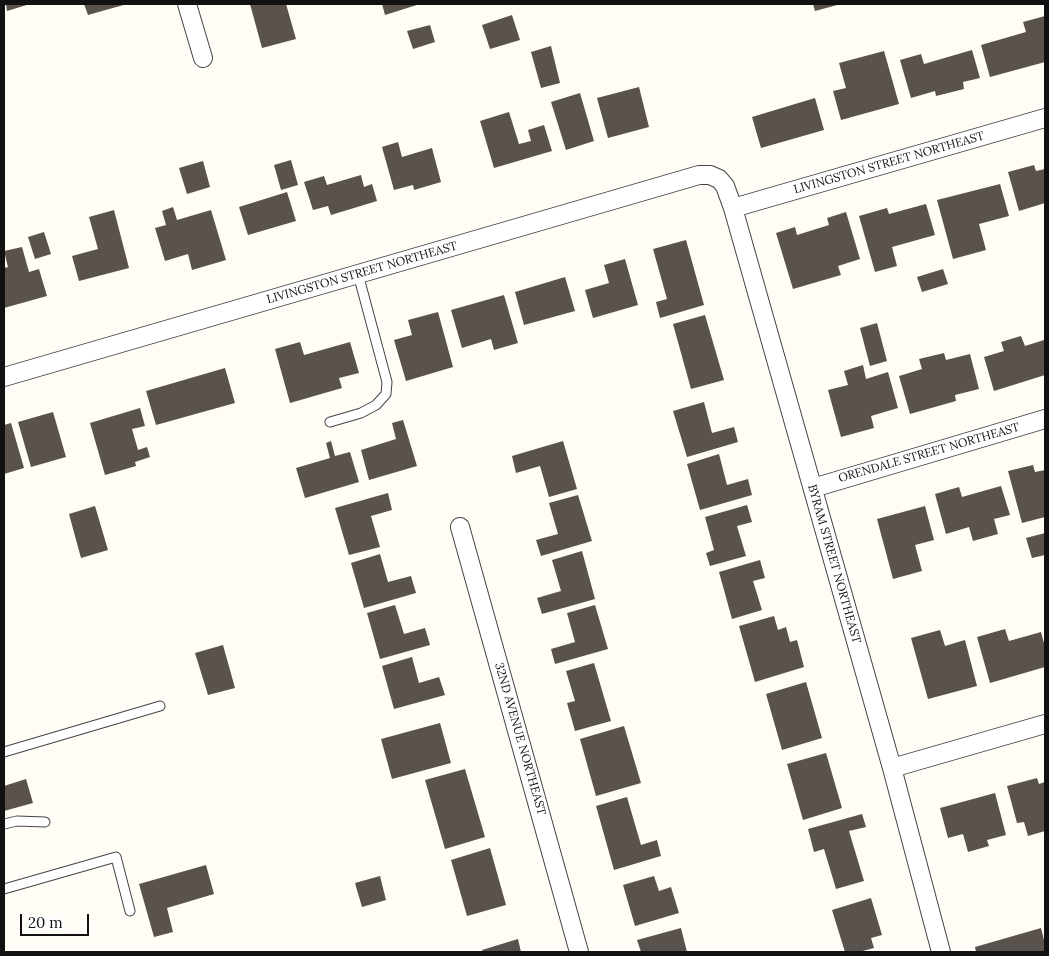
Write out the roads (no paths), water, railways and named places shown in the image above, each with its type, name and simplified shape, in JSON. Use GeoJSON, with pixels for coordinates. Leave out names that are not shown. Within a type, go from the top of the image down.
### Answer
{"type":"FeatureCollection","features":[{"type":"Feature","properties":{"kind":"street"},"geometry":{"type":"LineString","coordinates":[[187,4],[203,58]]}},
{"type":"Feature","properties":{"kind":"street","name":"LIVINGSTON STREET NORTHEAST"},"geometry":{"type":"LineString","coordinates":[[733,208],[1045,118]]}},
{"type":"Feature","properties":{"kind":"street","name":"LIVINGSTON STREET NORTHEAST"},"geometry":{"type":"LineString","coordinates":[[4,376],[699,174],[710,175],[719,180]]}},
{"type":"Feature","properties":{"kind":"street","name":"BYRAM STREET NORTHEAST"},"geometry":{"type":"LineString","coordinates":[[719,180],[725,186],[733,208],[892,768],[941,952]]}},
{"type":"Feature","properties":{"kind":"street","name":"ORENDALE STREET NORTHEAST"},"geometry":{"type":"LineString","coordinates":[[812,488],[1045,419]]}},
{"type":"Feature","properties":{"kind":"street","name":"32ND AVENUE NORTHEAST"},"geometry":{"type":"LineString","coordinates":[[460,526],[579,952]]}},
{"type":"Feature","properties":{"kind":"street"},"geometry":{"type":"LineString","coordinates":[[892,768],[1045,724]]}},
{"type":"Feature","properties":{"kind":"lane"},"geometry":{"type":"LineString","coordinates":[[330,422],[361,413],[376,405],[386,394],[387,382],[358,274]]}},
{"type":"Feature","properties":{"kind":"lane"},"geometry":{"type":"LineString","coordinates":[[4,752],[160,706]]}},
{"type":"Feature","properties":{"kind":"lane"},"geometry":{"type":"LineString","coordinates":[[4,824],[16,821],[45,822]]}},
{"type":"Feature","properties":{"kind":"lane"},"geometry":{"type":"LineString","coordinates":[[4,889],[116,857],[130,911]]}}]}
